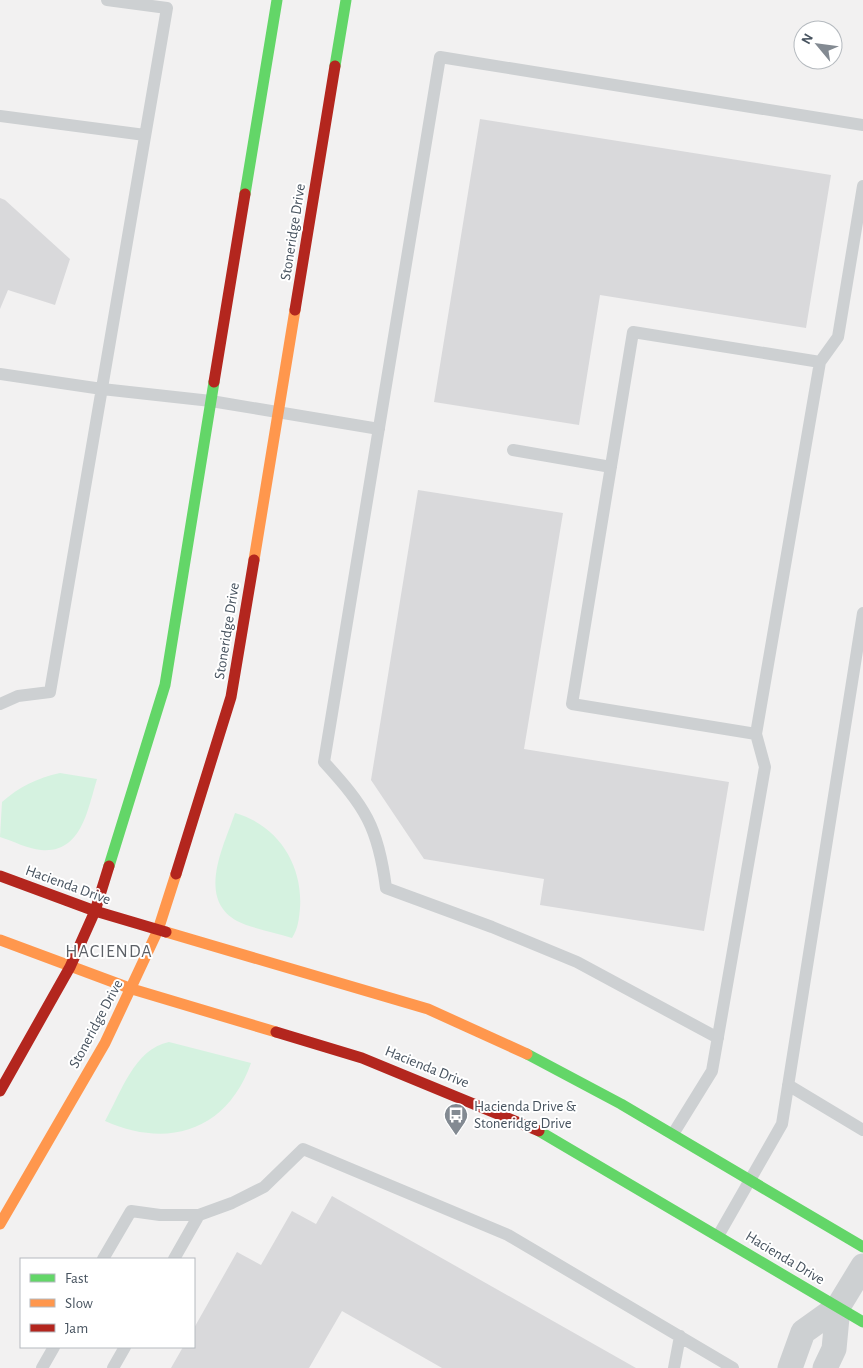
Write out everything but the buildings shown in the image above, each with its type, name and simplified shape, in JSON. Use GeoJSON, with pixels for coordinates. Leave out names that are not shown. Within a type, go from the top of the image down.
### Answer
{"type":"FeatureCollection","features":[{"type":"Feature","properties":{"kind":"main road"},"geometry":{"type":"LineString","coordinates":[[0,1091],[70,967],[96,911],[165,685],[277,0]]}},
{"type":"Feature","properties":{"kind":"main road","name":"Stoneridge Drive"},"geometry":{"type":"LineString","coordinates":[[0,1224],[105,1043],[132,989],[158,930],[231,697],[346,0]]}},
{"type":"Feature","properties":{"kind":"main road","name":"Hacienda Drive"},"geometry":{"type":"LineString","coordinates":[[0,876],[96,911],[428,1010],[514,1046],[673,1134],[863,1247]]}},
{"type":"Feature","properties":{"kind":"main road","name":"Hacienda Drive"},"geometry":{"type":"LineString","coordinates":[[0,940],[132,989],[362,1058],[432,1084],[544,1133],[863,1322]]}},
{"type":"Feature","properties":{"kind":"street"},"geometry":{"type":"LineString","coordinates":[[790,1368],[803,1332],[838,1307],[863,1266]]}},
{"type":"Feature","properties":{"kind":"street"},"geometry":{"type":"LineString","coordinates":[[825,1368],[834,1349],[838,1307]]}},
{"type":"Feature","properties":{"kind":"lane"},"geometry":{"type":"LineString","coordinates":[[0,704],[18,696],[50,692],[167,8],[107,0]]}},
{"type":"Feature","properties":{"kind":"lane"},"geometry":{"type":"LineString","coordinates":[[718,1038],[577,962],[492,927],[386,888],[377,838],[365,811],[324,762],[440,57],[863,125]]}},
{"type":"Feature","properties":{"kind":"lane"},"geometry":{"type":"LineString","coordinates":[[0,116],[145,136]]}},
{"type":"Feature","properties":{"kind":"lane"},"geometry":{"type":"LineString","coordinates":[[673,1134],[712,1071],[765,767],[756,734],[820,362],[838,336],[863,186]]}},
{"type":"Feature","properties":{"kind":"lane"},"geometry":{"type":"LineString","coordinates":[[756,734],[572,704],[633,332],[820,362]]}},
{"type":"Feature","properties":{"kind":"lane"},"geometry":{"type":"LineString","coordinates":[[0,374],[211,402],[378,429]]}},
{"type":"Feature","properties":{"kind":"lane"},"geometry":{"type":"LineString","coordinates":[[513,450],[611,467]]}},
{"type":"Feature","properties":{"kind":"lane"},"geometry":{"type":"LineString","coordinates":[[718,1236],[782,1124],[863,613]]}},
{"type":"Feature","properties":{"kind":"lane"},"geometry":{"type":"LineString","coordinates":[[788,1085],[863,1130]]}},
{"type":"Feature","properties":{"kind":"lane"},"geometry":{"type":"LineString","coordinates":[[105,1258],[131,1212],[160,1215],[199,1215],[232,1203],[264,1187],[303,1149],[508,1235],[733,1368]]}},
{"type":"Feature","properties":{"kind":"lane"},"geometry":{"type":"LineString","coordinates":[[175,1258],[199,1215]]}},
{"type":"Feature","properties":{"kind":"lane"},"geometry":{"type":"LineString","coordinates":[[674,1368],[680,1336]]}},
{"type":"Feature","properties":{"kind":"lane"},"geometry":{"type":"LineString","coordinates":[[42,1368],[53,1348]]}},
{"type":"Feature","properties":{"kind":"lane"},"geometry":{"type":"LineString","coordinates":[[113,1368],[124,1348]]}},
{"type":"Feature","properties":{"kind":"green space"},"geometry":{"type":"Polygon","coordinates":[[[60,773],[97,779],[86,815],[74,837],[66,845],[55,849],[41,850],[26,847],[0,837],[2,802],[29,784],[60,773]]]}},
{"type":"Feature","properties":{"kind":"green space"},"geometry":{"type":"Polygon","coordinates":[[[235,813],[264,827],[285,849],[292,862],[300,892],[300,908],[299,920],[292,938],[237,921],[225,911],[218,899],[215,885],[216,871],[235,813]]]}},
{"type":"Feature","properties":{"kind":"green space"},"geometry":{"type":"Polygon","coordinates":[[[169,1042],[251,1063],[240,1086],[227,1105],[211,1119],[193,1128],[173,1133],[151,1133],[128,1129],[105,1121],[130,1074],[146,1053],[157,1046],[169,1042]]]}},
{"type":"Feature","properties":{"kind":"traffic: fast"},"geometry":{"type":"LineString","coordinates":[[245,194],[277,0]]}},
{"type":"Feature","properties":{"kind":"traffic: fast"},"geometry":{"type":"LineString","coordinates":[[335,66],[346,0]]}},
{"type":"Feature","properties":{"kind":"traffic: fast"},"geometry":{"type":"LineString","coordinates":[[109,866],[165,685],[214,382]]}},
{"type":"Feature","properties":{"kind":"traffic: fast"},"geometry":{"type":"LineString","coordinates":[[527,1054],[621,1104],[863,1247]]}},
{"type":"Feature","properties":{"kind":"traffic: fast"},"geometry":{"type":"LineString","coordinates":[[539,1131],[863,1322]]}},
{"type":"Feature","properties":{"kind":"traffic: slow"},"geometry":{"type":"LineString","coordinates":[[254,560],[295,310]]}},
{"type":"Feature","properties":{"kind":"traffic: slow"},"geometry":{"type":"LineString","coordinates":[[0,1224],[105,1043],[158,930],[176,874]]}},
{"type":"Feature","properties":{"kind":"traffic: slow"},"geometry":{"type":"LineString","coordinates":[[166,932],[428,1009],[527,1054]]}},
{"type":"Feature","properties":{"kind":"traffic: slow"},"geometry":{"type":"LineString","coordinates":[[0,940],[132,989],[276,1032]]}},
{"type":"Feature","properties":{"kind":"traffic: jam"},"geometry":{"type":"LineString","coordinates":[[295,310],[335,66]]}},
{"type":"Feature","properties":{"kind":"traffic: jam"},"geometry":{"type":"LineString","coordinates":[[214,382],[245,194]]}},
{"type":"Feature","properties":{"kind":"traffic: jam"},"geometry":{"type":"LineString","coordinates":[[176,874],[231,697],[254,560]]}},
{"type":"Feature","properties":{"kind":"traffic: jam"},"geometry":{"type":"LineString","coordinates":[[0,1091],[70,967],[95,911],[109,866]]}},
{"type":"Feature","properties":{"kind":"traffic: jam"},"geometry":{"type":"LineString","coordinates":[[0,876],[95,911],[166,932]]}},
{"type":"Feature","properties":{"kind":"traffic: jam"},"geometry":{"type":"LineString","coordinates":[[276,1032],[362,1058],[539,1131]]}},
{"type":"Feature","properties":{"kind":"place","name":"Hacienda Drive & Stoneridge Drive"},"geometry":{"type":"Point","coordinates":[456,1136]}},
{"type":"Feature","properties":{"kind":"district","name":"HACIENDA"},"geometry":{"type":"Point","coordinates":[109,952]}}]}
